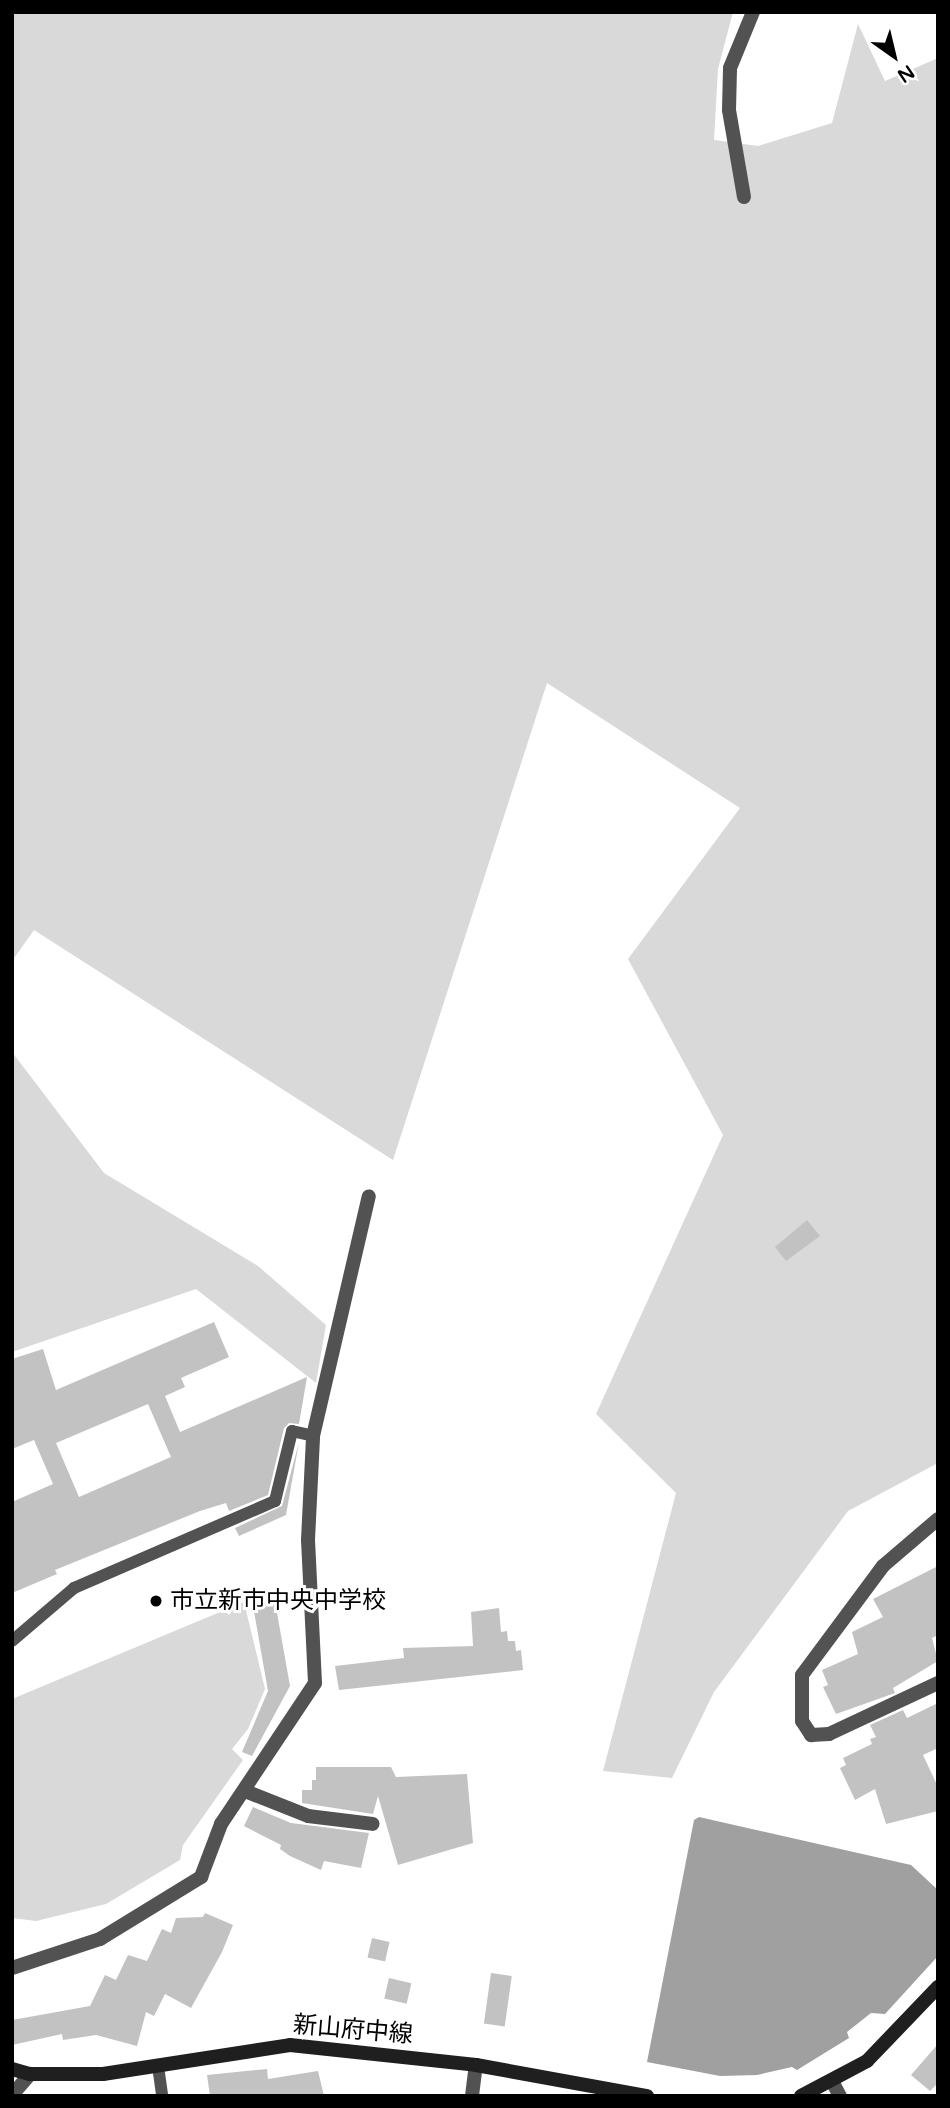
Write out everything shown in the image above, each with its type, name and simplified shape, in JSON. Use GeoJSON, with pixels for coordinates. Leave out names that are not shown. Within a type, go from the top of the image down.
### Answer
{"type":"FeatureCollection","features":[{"type":"Feature","properties":{"kind":"main road"},"geometry":{"type":"LineString","coordinates":[[801,2096],[837,2089],[938,1987]]}},
{"type":"Feature","properties":{"kind":"main road","name":"新山府中線"},"geometry":{"type":"LineString","coordinates":[[12,2069],[30,2074],[103,2074],[290,2045],[475,2065],[647,2096]]}},
{"type":"Feature","properties":{"kind":"street"},"geometry":{"type":"LineString","coordinates":[[744,197],[729,110],[730,68],[753,12]]}},
{"type":"Feature","properties":{"kind":"street"},"geometry":{"type":"LineString","coordinates":[[12,1968],[100,1939],[201,1877],[221,1824],[315,1683],[308,1540],[313,1436],[369,1196]]}},
{"type":"Feature","properties":{"kind":"street"},"geometry":{"type":"LineString","coordinates":[[938,1519],[883,1566],[802,1675],[802,1721],[811,1735],[829,1734],[938,1683]]}},
{"type":"Feature","properties":{"kind":"street"},"geometry":{"type":"LineString","coordinates":[[245,1791],[308,1816],[373,1824]]}},
{"type":"Feature","properties":{"kind":"street"},"geometry":{"type":"LineString","coordinates":[[472,2096],[475,2065]]}},
{"type":"Feature","properties":{"kind":"street"},"geometry":{"type":"LineString","coordinates":[[12,2095],[30,2074]]}},
{"type":"Feature","properties":{"kind":"lane"},"geometry":{"type":"LineString","coordinates":[[12,1641],[74,1588],[275,1501],[292,1431],[313,1436]]}},
{"type":"Feature","properties":{"kind":"lane"},"geometry":{"type":"LineString","coordinates":[[158,2066],[162,2096]]}},
{"type":"Feature","properties":{"kind":"shaded area"},"geometry":{"type":"Polygon","coordinates":[[[12,12],[733,12],[718,69],[714,140],[758,146],[832,123],[858,24],[885,81],[938,58],[938,1463],[848,1511],[714,1692],[672,1778],[603,1771],[676,1493],[596,1414],[723,1135],[628,959],[740,808],[547,683],[393,1160],[34,930],[12,961],[12,12]]]}},
{"type":"Feature","properties":{"kind":"shaded area"},"geometry":{"type":"Polygon","coordinates":[[[12,1052],[104,1173],[258,1266],[326,1325],[316,1383],[196,1289],[12,1352],[12,1052]]]}},
{"type":"Feature","properties":{"kind":"shaded area"},"geometry":{"type":"Polygon","coordinates":[[[244,1602],[265,1689],[248,1729],[232,1749],[243,1760],[183,1845],[180,1860],[106,1904],[36,1921],[12,1918],[12,1699],[244,1602]]]}},
{"type":"Feature","properties":{"kind":"shaded area"},"geometry":{"type":"Polygon","coordinates":[[[699,1817],[911,1865],[938,1890],[938,1956],[885,2014],[871,2013],[847,2032],[849,2038],[797,2070],[792,2067],[757,2075],[720,2076],[647,2062],[694,1820],[699,1817]]]}},
{"type":"Feature","properties":{"kind":"building"},"geometry":{"type":"Polygon","coordinates":[[[807,1220],[820,1236],[786,1261],[775,1247],[807,1220]]]}},
{"type":"Feature","properties":{"kind":"building"},"geometry":{"type":"Polygon","coordinates":[[[214,1322],[229,1357],[181,1378],[185,1387],[165,1396],[180,1432],[307,1377],[299,1424],[289,1423],[284,1428],[268,1495],[229,1511],[226,1503],[200,1511],[55,1570],[57,1574],[12,1593],[12,1502],[53,1484],[34,1440],[12,1449],[12,1359],[43,1349],[56,1390],[214,1322]],[[148,1404],[56,1443],[79,1497],[171,1457],[148,1404]]]}},
{"type":"Feature","properties":{"kind":"building"},"geometry":{"type":"Polygon","coordinates":[[[299,1442],[286,1515],[239,1536],[235,1528],[282,1506],[299,1442]]]}},
{"type":"Feature","properties":{"kind":"building"},"geometry":{"type":"Polygon","coordinates":[[[938,1566],[938,1635],[932,1638],[938,1661],[893,1688],[895,1693],[836,1714],[823,1687],[828,1685],[822,1670],[858,1654],[852,1632],[883,1617],[873,1599],[938,1566]]]}},
{"type":"Feature","properties":{"kind":"building"},"geometry":{"type":"Polygon","coordinates":[[[274,1596],[290,1686],[252,1756],[242,1752],[268,1691],[252,1600],[274,1596]]]}},
{"type":"Feature","properties":{"kind":"building"},"geometry":{"type":"Polygon","coordinates":[[[499,1608],[501,1632],[507,1631],[508,1641],[515,1641],[516,1651],[521,1650],[523,1670],[339,1690],[335,1666],[404,1658],[403,1648],[473,1646],[471,1612],[499,1608]]]}},
{"type":"Feature","properties":{"kind":"building"},"geometry":{"type":"Polygon","coordinates":[[[938,1703],[938,1748],[923,1755],[938,1787],[938,1811],[886,1824],[875,1789],[855,1800],[840,1768],[846,1765],[843,1758],[872,1744],[870,1739],[876,1737],[870,1725],[903,1710],[907,1718],[938,1703]]]}},
{"type":"Feature","properties":{"kind":"building"},"geometry":{"type":"Polygon","coordinates":[[[316,1767],[391,1767],[396,1777],[467,1774],[473,1843],[398,1865],[378,1796],[373,1814],[302,1803],[302,1790],[312,1790],[312,1780],[316,1780],[316,1767]]]}},
{"type":"Feature","properties":{"kind":"building"},"geometry":{"type":"Polygon","coordinates":[[[253,1807],[291,1823],[369,1833],[361,1868],[324,1861],[321,1870],[290,1856],[280,1849],[281,1845],[244,1826],[253,1807]]]}},
{"type":"Feature","properties":{"kind":"building"},"geometry":{"type":"Polygon","coordinates":[[[205,1913],[233,1925],[222,1952],[191,2008],[165,1994],[154,2016],[146,2012],[137,2046],[96,2035],[63,2040],[62,2034],[12,2045],[12,2020],[90,2006],[105,1975],[116,1980],[128,1955],[147,1961],[162,1929],[171,1933],[176,1918],[203,1917],[205,1913]]]}},
{"type":"Feature","properties":{"kind":"building"},"geometry":{"type":"Polygon","coordinates":[[[372,1938],[390,1942],[385,1962],[368,1957],[372,1938]]]}},
{"type":"Feature","properties":{"kind":"building"},"geometry":{"type":"Polygon","coordinates":[[[491,1973],[512,1976],[505,2026],[484,2024],[491,1973]]]}},
{"type":"Feature","properties":{"kind":"building"},"geometry":{"type":"Polygon","coordinates":[[[389,1978],[411,1983],[407,2004],[384,1998],[389,1978]]]}},
{"type":"Feature","properties":{"kind":"building"},"geometry":{"type":"Polygon","coordinates":[[[938,2044],[938,2083],[930,2091],[911,2075],[938,2044]]]}},
{"type":"Feature","properties":{"kind":"building"},"geometry":{"type":"Polygon","coordinates":[[[267,2069],[268,2079],[318,2071],[324,2096],[210,2096],[207,2075],[267,2069]]]}},
{"type":"Feature","properties":{"kind":"place","name":"市立新市中央中学校"},"geometry":{"type":"Point","coordinates":[156,1601]}}]}
